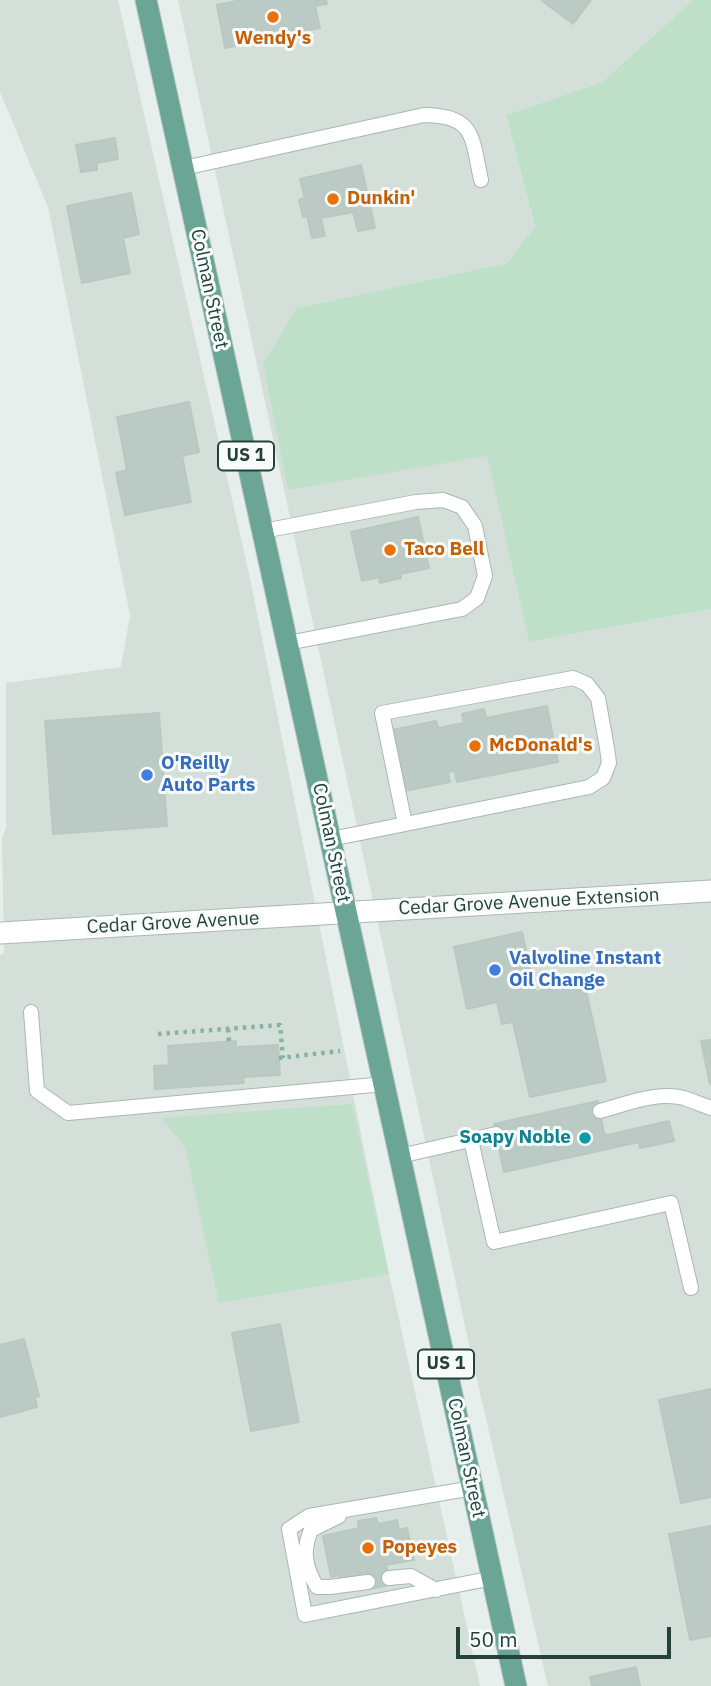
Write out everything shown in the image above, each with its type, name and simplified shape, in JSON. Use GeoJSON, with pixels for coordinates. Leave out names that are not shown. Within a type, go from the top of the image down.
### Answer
{"type":"FeatureCollection","features":[{"type":"Feature","properties":{"kind":"main road","name":"Colman Street"},"geometry":{"type":"LineString","coordinates":[[146,0],[516,1686]]}},
{"type":"Feature","properties":{"kind":"street","name":"Cedar Grove Avenue Extension"},"geometry":{"type":"LineString","coordinates":[[347,912],[711,891]]}},
{"type":"Feature","properties":{"kind":"street","name":"Cedar Grove Avenue"},"geometry":{"type":"LineString","coordinates":[[0,933],[347,912]]}},
{"type":"Feature","properties":{"kind":"lane"},"geometry":{"type":"LineString","coordinates":[[184,168],[424,116],[441,115],[456,119],[466,128],[473,144],[481,180]]}},
{"type":"Feature","properties":{"kind":"lane"},"geometry":{"type":"LineString","coordinates":[[263,531],[416,502],[443,500],[462,507],[475,526],[485,576],[477,598],[462,609],[288,643]]}},
{"type":"Feature","properties":{"kind":"lane"},"geometry":{"type":"LineString","coordinates":[[331,839],[589,787],[603,778],[608,763],[598,698],[587,684],[573,678],[382,713],[405,824]]}},
{"type":"Feature","properties":{"kind":"lane"},"geometry":{"type":"LineString","coordinates":[[31,1012],[37,1091],[68,1113],[385,1084]]}},
{"type":"Feature","properties":{"kind":"lane"},"geometry":{"type":"LineString","coordinates":[[600,1111],[666,1096],[684,1098],[711,1108]]}},
{"type":"Feature","properties":{"kind":"lane"},"geometry":{"type":"LineString","coordinates":[[400,1156],[496,1134]]}},
{"type":"Feature","properties":{"kind":"lane"},"geometry":{"type":"LineString","coordinates":[[471,1140],[494,1242],[671,1203],[691,1288]]}},
{"type":"Feature","properties":{"kind":"lane"},"geometry":{"type":"LineString","coordinates":[[473,1488],[309,1516],[289,1529],[306,1615],[493,1578]]}},
{"type":"Feature","properties":{"kind":"lane"},"geometry":{"type":"LineString","coordinates":[[353,1509],[311,1530],[305,1546],[306,1568],[317,1587],[369,1582]]}},
{"type":"Feature","properties":{"kind":"lane"},"geometry":{"type":"LineString","coordinates":[[389,1578],[411,1576],[436,1590]]}},
{"type":"Feature","properties":{"kind":"path"},"geometry":{"type":"LineString","coordinates":[[158,1034],[280,1025],[281,1058],[340,1051]]}},
{"type":"Feature","properties":{"kind":"path"},"geometry":{"type":"LineString","coordinates":[[228,1028],[229,1042]]}},
{"type":"Feature","properties":{"kind":"shaded area"},"geometry":{"type":"Polygon","coordinates":[[[0,0],[118,0],[250,578],[389,1274],[480,1686],[0,1686],[0,955],[4,953],[2,839],[6,827],[6,683],[121,667],[130,615],[48,207],[0,92],[0,0]]]}},
{"type":"Feature","properties":{"kind":"shaded area"},"geometry":{"type":"Polygon","coordinates":[[[178,0],[693,0],[602,82],[506,115],[535,228],[507,263],[297,308],[288,490],[487,455],[529,642],[711,609],[711,1686],[548,1686],[474,1367],[178,0]]]}},
{"type":"Feature","properties":{"kind":"green space"},"geometry":{"type":"Polygon","coordinates":[[[693,0],[711,0],[711,609],[529,642],[487,456],[288,490],[263,364],[297,308],[507,263],[535,227],[506,115],[602,82],[693,0]]]}},
{"type":"Feature","properties":{"kind":"green space"},"geometry":{"type":"Polygon","coordinates":[[[352,1104],[389,1274],[219,1303],[185,1147],[161,1118],[352,1104]]]}},
{"type":"Feature","properties":{"kind":"building"},"geometry":{"type":"Polygon","coordinates":[[[241,0],[326,0],[327,4],[315,6],[320,28],[292,33],[291,29],[273,32],[274,39],[225,48],[217,5],[241,0]]]}},
{"type":"Feature","properties":{"kind":"building"},"geometry":{"type":"Polygon","coordinates":[[[541,0],[591,0],[573,24],[541,0]]]}},
{"type":"Feature","properties":{"kind":"building"},"geometry":{"type":"Polygon","coordinates":[[[115,138],[118,159],[97,163],[97,170],[81,172],[76,145],[115,138]]]}},
{"type":"Feature","properties":{"kind":"building"},"geometry":{"type":"Polygon","coordinates":[[[361,165],[375,228],[358,231],[353,212],[321,218],[325,236],[312,238],[307,216],[303,217],[299,200],[305,198],[300,179],[361,165]]]}},
{"type":"Feature","properties":{"kind":"building"},"geometry":{"type":"Polygon","coordinates":[[[131,193],[139,234],[123,238],[130,273],[82,283],[67,206],[131,193]]]}},
{"type":"Feature","properties":{"kind":"building"},"geometry":{"type":"Polygon","coordinates":[[[189,402],[199,452],[182,456],[191,502],[125,515],[116,473],[127,470],[117,417],[189,402]]]}},
{"type":"Feature","properties":{"kind":"building","name":"Taco Bell"},"geometry":{"type":"Polygon","coordinates":[[[418,517],[429,568],[400,574],[401,578],[380,583],[379,577],[362,581],[351,532],[418,517]]]}},
{"type":"Feature","properties":{"kind":"building","name":"McDonald's"},"geometry":{"type":"Polygon","coordinates":[[[547,706],[558,762],[457,782],[455,771],[448,772],[450,782],[404,791],[392,730],[436,721],[438,728],[464,723],[462,714],[484,709],[486,718],[547,706]]]}},
{"type":"Feature","properties":{"kind":"building"},"geometry":{"type":"Polygon","coordinates":[[[159,713],[167,826],[53,834],[45,721],[159,713]]]}},
{"type":"Feature","properties":{"kind":"building"},"geometry":{"type":"Polygon","coordinates":[[[522,932],[535,992],[584,981],[606,1081],[530,1097],[513,1022],[502,1024],[497,1002],[467,1009],[454,947],[522,932]]]}},
{"type":"Feature","properties":{"kind":"building"},"geometry":{"type":"Polygon","coordinates":[[[711,1040],[711,1083],[710,1084],[701,1041],[711,1040]]]}},
{"type":"Feature","properties":{"kind":"building"},"geometry":{"type":"Polygon","coordinates":[[[236,1041],[236,1047],[278,1045],[280,1075],[243,1077],[244,1083],[155,1089],[154,1066],[169,1065],[168,1046],[236,1041]]]}},
{"type":"Feature","properties":{"kind":"building","name":"Soapy Noble"},"geometry":{"type":"Polygon","coordinates":[[[598,1101],[604,1133],[607,1135],[669,1121],[674,1141],[640,1148],[639,1142],[504,1172],[494,1124],[598,1101]]]}},
{"type":"Feature","properties":{"kind":"building"},"geometry":{"type":"Polygon","coordinates":[[[280,1324],[299,1422],[251,1431],[232,1333],[280,1324]]]}},
{"type":"Feature","properties":{"kind":"building"},"geometry":{"type":"Polygon","coordinates":[[[24,1339],[39,1396],[35,1397],[37,1407],[0,1417],[0,1345],[24,1339]]]}},
{"type":"Feature","properties":{"kind":"building"},"geometry":{"type":"Polygon","coordinates":[[[711,1389],[711,1497],[681,1503],[659,1400],[711,1389]]]}},
{"type":"Feature","properties":{"kind":"building","name":"Popeyes"},"geometry":{"type":"Polygon","coordinates":[[[376,1518],[378,1524],[397,1520],[399,1530],[407,1528],[414,1560],[386,1565],[390,1585],[370,1589],[367,1572],[340,1580],[339,1575],[331,1577],[323,1536],[359,1528],[358,1521],[376,1518]]]}},
{"type":"Feature","properties":{"kind":"building"},"geometry":{"type":"Polygon","coordinates":[[[711,1526],[711,1636],[690,1640],[669,1534],[711,1526]]]}},
{"type":"Feature","properties":{"kind":"building"},"geometry":{"type":"Polygon","coordinates":[[[636,1667],[640,1686],[592,1686],[590,1677],[636,1667]]]}},
{"type":"Feature","properties":{"kind":"place","name":"Wendy's"},"geometry":{"type":"Point","coordinates":[273,17]}},
{"type":"Feature","properties":{"kind":"place","name":"Dunkin'"},"geometry":{"type":"Point","coordinates":[333,199]}},
{"type":"Feature","properties":{"kind":"place","name":"Taco Bell"},"geometry":{"type":"Point","coordinates":[390,550]}},
{"type":"Feature","properties":{"kind":"place","name":"McDonald's"},"geometry":{"type":"Point","coordinates":[475,746]}},
{"type":"Feature","properties":{"kind":"place","name":"O'Reilly Auto Parts"},"geometry":{"type":"Point","coordinates":[147,775]}},
{"type":"Feature","properties":{"kind":"place","name":"Valvoline Instant Oil Change"},"geometry":{"type":"Point","coordinates":[495,970]}},
{"type":"Feature","properties":{"kind":"place","name":"Soapy Noble"},"geometry":{"type":"Point","coordinates":[585,1138]}},
{"type":"Feature","properties":{"kind":"place","name":"Popeyes"},"geometry":{"type":"Point","coordinates":[368,1548]}}]}
